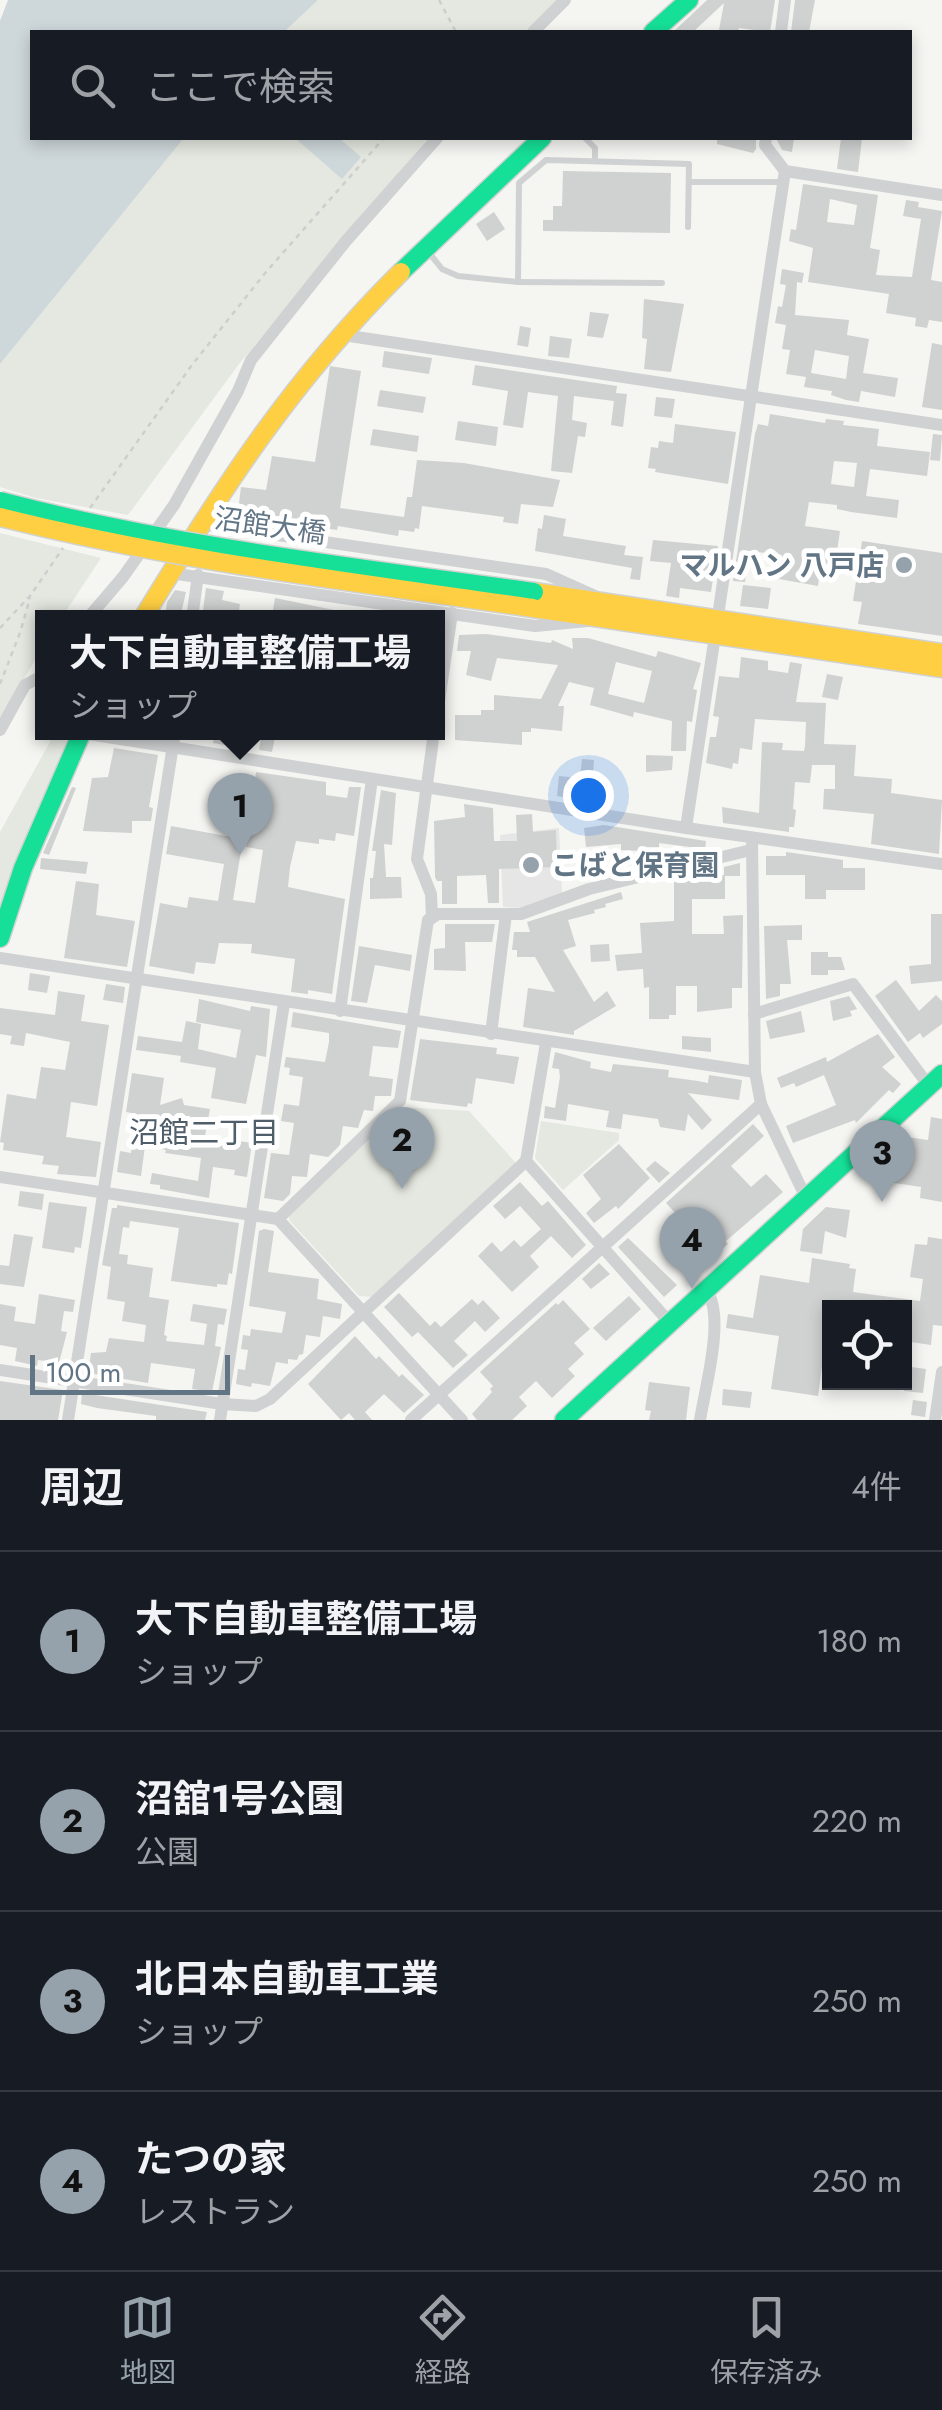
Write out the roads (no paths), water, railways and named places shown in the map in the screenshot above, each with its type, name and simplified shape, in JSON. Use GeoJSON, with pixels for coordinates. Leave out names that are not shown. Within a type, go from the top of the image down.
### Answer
{"type":"FeatureCollection","features":[{"type":"Feature","properties":{"kind":"street"},"geometry":{"type":"LineString","coordinates":[[535,30],[566,0]]}},
{"type":"Feature","properties":{"kind":"street"},"geometry":{"type":"LineString","coordinates":[[656,30],[688,0]]}},
{"type":"Feature","properties":{"kind":"street"},"geometry":{"type":"LineString","coordinates":[[780,30],[785,0]]}},
{"type":"Feature","properties":{"kind":"street"},"geometry":{"type":"LineString","coordinates":[[95,610],[174,504],[252,360],[346,242],[435,140]]}},
{"type":"Feature","properties":{"kind":"street"},"geometry":{"type":"LineString","coordinates":[[148,610],[200,524],[295,388],[425,248],[540,140]]}},
{"type":"Feature","properties":{"kind":"street"},"geometry":{"type":"LineString","coordinates":[[686,828],[784,176],[764,145],[765,140]]}},
{"type":"Feature","properties":{"kind":"street"},"geometry":{"type":"LineString","coordinates":[[784,176],[942,195]]}},
{"type":"Feature","properties":{"kind":"street"},"geometry":{"type":"LineString","coordinates":[[343,335],[942,425]]}},
{"type":"Feature","properties":{"kind":"street","name":"沼館大橋"},"geometry":{"type":"LineString","coordinates":[[0,500],[73,520],[533,600]]}},
{"type":"Feature","properties":{"kind":"street","name":"沼館大橋"},"geometry":{"type":"LineString","coordinates":[[0,517],[67,534],[207,560],[533,600]]}},
{"type":"Feature","properties":{"kind":"street"},"geometry":{"type":"LineString","coordinates":[[200,524],[546,574],[610,611]]}},
{"type":"Feature","properties":{"kind":"street"},"geometry":{"type":"LineString","coordinates":[[170,573],[426,610]]}},
{"type":"Feature","properties":{"kind":"street"},"geometry":{"type":"LineString","coordinates":[[193,610],[198,575]]}},
{"type":"Feature","properties":{"kind":"street"},"geometry":{"type":"LineString","coordinates":[[533,600],[942,652]]}},
{"type":"Feature","properties":{"kind":"street"},"geometry":{"type":"LineString","coordinates":[[445,613],[535,626],[610,611]]}},
{"type":"Feature","properties":{"kind":"street"},"geometry":{"type":"LineString","coordinates":[[445,661],[452,614]]}},
{"type":"Feature","properties":{"kind":"street"},"geometry":{"type":"LineString","coordinates":[[715,626],[942,668]]}},
{"type":"Feature","properties":{"kind":"street"},"geometry":{"type":"LineString","coordinates":[[0,730],[25,686],[35,680]]}},
{"type":"Feature","properties":{"kind":"street"},"geometry":{"type":"LineString","coordinates":[[0,938],[23,868],[79,740]]}},
{"type":"Feature","properties":{"kind":"street"},"geometry":{"type":"LineString","coordinates":[[124,740],[686,828],[752,844],[942,864]]}},
{"type":"Feature","properties":{"kind":"street"},"geometry":{"type":"LineString","coordinates":[[68,1420],[174,740]]}},
{"type":"Feature","properties":{"kind":"street"},"geometry":{"type":"LineString","coordinates":[[432,918],[431,894],[417,859],[433,740]]}},
{"type":"Feature","properties":{"kind":"street"},"geometry":{"type":"LineString","coordinates":[[340,1012],[372,778]]}},
{"type":"Feature","properties":{"kind":"street"},"geometry":{"type":"LineString","coordinates":[[278,1219],[400,1101],[428,920],[438,914],[521,914],[589,889],[752,844]]}},
{"type":"Feature","properties":{"kind":"street"},"geometry":{"type":"LineString","coordinates":[[752,844],[754,1072],[761,1104],[806,1198]]}},
{"type":"Feature","properties":{"kind":"street"},"geometry":{"type":"LineString","coordinates":[[491,1034],[506,914]]}},
{"type":"Feature","properties":{"kind":"street"},"geometry":{"type":"LineString","coordinates":[[0,958],[754,1072]]}},
{"type":"Feature","properties":{"kind":"street"},"geometry":{"type":"LineString","coordinates":[[564,1420],[936,1080],[854,984],[754,1014]]}},
{"type":"Feature","properties":{"kind":"street"},"geometry":{"type":"LineString","coordinates":[[220,1420],[284,1003]]}},
{"type":"Feature","properties":{"kind":"street"},"geometry":{"type":"LineString","coordinates":[[0,1370],[222,1404],[256,1406],[270,1399],[526,1161],[546,1043]]}},
{"type":"Feature","properties":{"kind":"street"},"geometry":{"type":"LineString","coordinates":[[411,1420],[761,1104]]}},
{"type":"Feature","properties":{"kind":"street"},"geometry":{"type":"LineString","coordinates":[[526,1161],[670,1324]]}},
{"type":"Feature","properties":{"kind":"street"},"geometry":{"type":"LineString","coordinates":[[0,1177],[278,1219],[462,1420]]}},
{"type":"Feature","properties":{"kind":"street"},"geometry":{"type":"LineString","coordinates":[[700,1420],[716,1319],[714,1300],[706,1290]]}},
{"type":"Feature","properties":{"kind":"street"},"geometry":{"type":"LineString","coordinates":[[935,1420],[942,1372]]}},
{"type":"Feature","properties":{"kind":"lane"},"geometry":{"type":"LineString","coordinates":[[587,140],[595,148],[595,161]]}},
{"type":"Feature","properties":{"kind":"lane"},"geometry":{"type":"LineString","coordinates":[[518,282],[519,183],[546,160],[689,164],[688,226]]}},
{"type":"Feature","properties":{"kind":"lane"},"geometry":{"type":"LineString","coordinates":[[689,182],[784,176]]}},
{"type":"Feature","properties":{"kind":"lane"},"geometry":{"type":"LineString","coordinates":[[425,248],[442,269],[458,276],[518,282],[662,284]]}},
{"type":"Feature","properties":{"kind":"place","name":"マルハン 八戸店"},"geometry":{"type":"Point","coordinates":[904,565]}},
{"type":"Feature","properties":{"kind":"place","name":"大下自動車整備工場"},"geometry":{"type":"Point","coordinates":[240,855]}},
{"type":"Feature","properties":{"kind":"place","name":"こばと保育園"},"geometry":{"type":"Point","coordinates":[531,865]}},
{"type":"Feature","properties":{"kind":"place","name":"沼舘1号公園"},"geometry":{"type":"Point","coordinates":[402,1189]}},
{"type":"Feature","properties":{"kind":"place","name":"北日本自動車工業"},"geometry":{"type":"Point","coordinates":[882,1202]}},
{"type":"Feature","properties":{"kind":"place","name":"たつの家"},"geometry":{"type":"Point","coordinates":[692,1289]}},
{"type":"Feature","properties":{"kind":"district","name":"沼館二丁目"},"geometry":{"type":"Point","coordinates":[204,1132]}}]}
